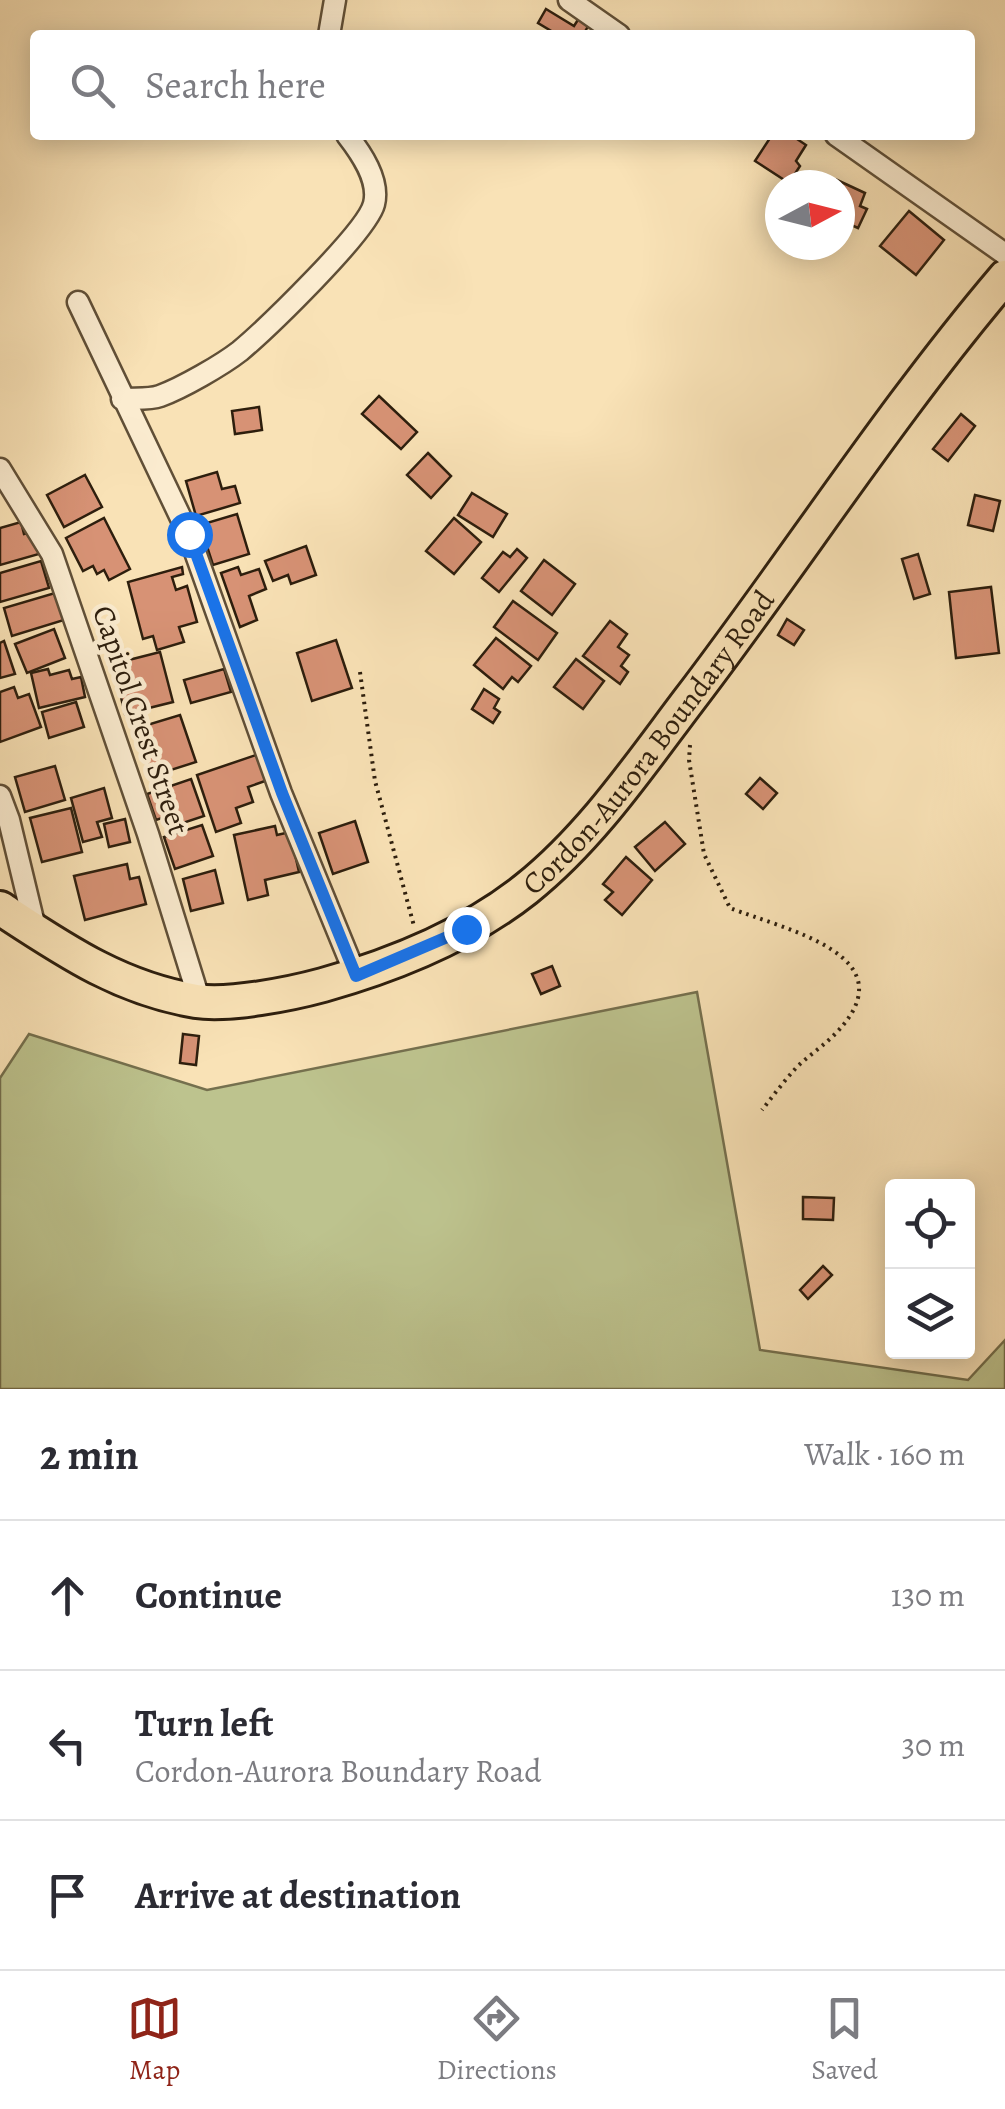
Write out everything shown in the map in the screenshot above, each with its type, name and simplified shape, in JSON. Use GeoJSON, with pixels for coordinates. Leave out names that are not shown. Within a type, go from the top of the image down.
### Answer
{"type":"FeatureCollection","features":[{"type":"Feature","properties":{"kind":"main road","name":"Cordon-Aurora Boundary Road"},"geometry":{"type":"LineString","coordinates":[[0,908],[80,962],[138,987],[200,1002],[287,995],[356,976],[466,929],[526,889],[605,810],[751,619],[946,346],[1005,277]]}},
{"type":"Feature","properties":{"kind":"street"},"geometry":{"type":"LineString","coordinates":[[331,30],[335,0]]}},
{"type":"Feature","properties":{"kind":"street"},"geometry":{"type":"LineString","coordinates":[[569,0],[612,30]]}},
{"type":"Feature","properties":{"kind":"street"},"geometry":{"type":"LineString","coordinates":[[122,399],[159,397],[240,351],[344,249],[368,216],[375,199],[361,153],[351,140]]}},
{"type":"Feature","properties":{"kind":"street"},"geometry":{"type":"LineString","coordinates":[[843,140],[1005,254]]}},
{"type":"Feature","properties":{"kind":"street"},"geometry":{"type":"LineString","coordinates":[[78,302],[189,534],[282,793],[356,976]]}},
{"type":"Feature","properties":{"kind":"street","name":"Capitol Crest Street"},"geometry":{"type":"LineString","coordinates":[[0,469],[52,554],[148,834],[200,1002]]}},
{"type":"Feature","properties":{"kind":"street"},"geometry":{"type":"LineString","coordinates":[[0,796],[36,932]]}},
{"type":"Feature","properties":{"kind":"path"},"geometry":{"type":"LineString","coordinates":[[360,672],[375,781],[421,950]]}},
{"type":"Feature","properties":{"kind":"path"},"geometry":{"type":"LineString","coordinates":[[690,743],[688,760],[704,854],[730,908],[828,946],[850,962],[859,977],[857,1005],[838,1031],[797,1067],[762,1110]]}},
{"type":"Feature","properties":{"kind":"green space"},"geometry":{"type":"Polygon","coordinates":[[[697,992],[760,1350],[968,1380],[1005,1340],[1005,1389],[0,1389],[0,1078],[29,1034],[207,1090],[697,992]]]}},
{"type":"Feature","properties":{"kind":"building"},"geometry":{"type":"Polygon","coordinates":[[[546,9],[574,26],[581,15],[591,21],[586,30],[550,30],[538,23],[546,9]]]}},
{"type":"Feature","properties":{"kind":"building"},"geometry":{"type":"Polygon","coordinates":[[[769,140],[798,140],[806,145],[796,161],[800,166],[797,170],[769,170],[755,161],[769,140]]]}},
{"type":"Feature","properties":{"kind":"building"},"geometry":{"type":"Polygon","coordinates":[[[855,188],[865,193],[860,206],[867,209],[858,228],[855,188]]]}},
{"type":"Feature","properties":{"kind":"building"},"geometry":{"type":"Polygon","coordinates":[[[909,211],[944,240],[916,275],[880,246],[909,211]]]}},
{"type":"Feature","properties":{"kind":"building"},"geometry":{"type":"Polygon","coordinates":[[[379,396],[417,432],[401,449],[362,414],[379,396]]]}},
{"type":"Feature","properties":{"kind":"building"},"geometry":{"type":"Polygon","coordinates":[[[259,407],[262,430],[235,434],[232,411],[259,407]]]}},
{"type":"Feature","properties":{"kind":"building"},"geometry":{"type":"Polygon","coordinates":[[[961,414],[975,426],[948,461],[933,449],[961,414]]]}},
{"type":"Feature","properties":{"kind":"building"},"geometry":{"type":"Polygon","coordinates":[[[428,453],[451,476],[431,498],[407,475],[428,453]]]}},
{"type":"Feature","properties":{"kind":"building"},"geometry":{"type":"Polygon","coordinates":[[[217,472],[222,489],[235,486],[240,503],[196,516],[186,481],[217,472]]]}},
{"type":"Feature","properties":{"kind":"building"},"geometry":{"type":"Polygon","coordinates":[[[85,475],[102,507],[64,527],[47,495],[85,475]]]}},
{"type":"Feature","properties":{"kind":"building"},"geometry":{"type":"Polygon","coordinates":[[[472,493],[507,514],[493,537],[458,515],[472,493]]]}},
{"type":"Feature","properties":{"kind":"building"},"geometry":{"type":"Polygon","coordinates":[[[975,495],[1000,501],[993,531],[968,525],[975,495]]]}},
{"type":"Feature","properties":{"kind":"building"},"geometry":{"type":"Polygon","coordinates":[[[237,514],[249,554],[213,565],[200,525],[237,514]]]}},
{"type":"Feature","properties":{"kind":"building"},"geometry":{"type":"Polygon","coordinates":[[[104,518],[130,569],[109,580],[104,570],[97,574],[93,566],[83,571],[66,538],[104,518]]]}},
{"type":"Feature","properties":{"kind":"building"},"geometry":{"type":"Polygon","coordinates":[[[454,518],[481,542],[454,574],[426,551],[454,518]]]}},
{"type":"Feature","properties":{"kind":"building"},"geometry":{"type":"Polygon","coordinates":[[[21,522],[24,534],[33,532],[39,554],[0,565],[0,528],[21,522]]]}},
{"type":"Feature","properties":{"kind":"building"},"geometry":{"type":"Polygon","coordinates":[[[306,546],[316,575],[291,584],[288,575],[273,581],[265,561],[306,546]]]}},
{"type":"Feature","properties":{"kind":"building"},"geometry":{"type":"Polygon","coordinates":[[[517,549],[527,558],[499,592],[482,578],[503,552],[510,557],[517,549]]]}},
{"type":"Feature","properties":{"kind":"building"},"geometry":{"type":"Polygon","coordinates":[[[918,554],[930,594],[914,599],[902,559],[918,554]]]}},
{"type":"Feature","properties":{"kind":"building"},"geometry":{"type":"Polygon","coordinates":[[[544,560],[575,584],[552,615],[521,591],[544,560]]]}},
{"type":"Feature","properties":{"kind":"building"},"geometry":{"type":"Polygon","coordinates":[[[41,561],[49,588],[0,602],[0,573],[41,561]]]}},
{"type":"Feature","properties":{"kind":"building"},"geometry":{"type":"Polygon","coordinates":[[[182,567],[183,574],[172,577],[176,590],[187,586],[197,622],[179,627],[184,642],[157,650],[153,636],[143,639],[128,582],[182,567]]]}},
{"type":"Feature","properties":{"kind":"building"},"geometry":{"type":"Polygon","coordinates":[[[238,567],[241,575],[259,569],[266,589],[249,596],[257,620],[240,627],[221,573],[238,567]]]}},
{"type":"Feature","properties":{"kind":"building"},"geometry":{"type":"Polygon","coordinates":[[[991,587],[999,653],[956,658],[949,592],[991,587]]]}},
{"type":"Feature","properties":{"kind":"building"},"geometry":{"type":"Polygon","coordinates":[[[55,593],[64,620],[12,636],[4,608],[55,593]]]}},
{"type":"Feature","properties":{"kind":"building"},"geometry":{"type":"Polygon","coordinates":[[[513,601],[557,633],[538,660],[494,627],[513,601]]]}},
{"type":"Feature","properties":{"kind":"building"},"geometry":{"type":"Polygon","coordinates":[[[787,619],[804,630],[794,645],[778,635],[787,619]]]}},
{"type":"Feature","properties":{"kind":"building"},"geometry":{"type":"Polygon","coordinates":[[[610,621],[627,634],[618,647],[629,655],[621,666],[628,672],[620,684],[583,656],[610,621]]]}},
{"type":"Feature","properties":{"kind":"building"},"geometry":{"type":"Polygon","coordinates":[[[54,629],[65,658],[27,673],[15,644],[54,629]]]}},
{"type":"Feature","properties":{"kind":"building"},"geometry":{"type":"Polygon","coordinates":[[[496,638],[531,666],[518,682],[512,677],[503,689],[474,665],[496,638]]]}},
{"type":"Feature","properties":{"kind":"building"},"geometry":{"type":"Polygon","coordinates":[[[336,640],[352,688],[312,701],[297,653],[336,640]]]}},
{"type":"Feature","properties":{"kind":"building"},"geometry":{"type":"Polygon","coordinates":[[[4,641],[15,674],[0,678],[0,643],[4,641]]]}},
{"type":"Feature","properties":{"kind":"building"},"geometry":{"type":"Polygon","coordinates":[[[160,652],[173,702],[125,714],[113,664],[160,652]]]}},
{"type":"Feature","properties":{"kind":"building"},"geometry":{"type":"Polygon","coordinates":[[[576,659],[604,681],[583,709],[554,687],[576,659]]]}},
{"type":"Feature","properties":{"kind":"building"},"geometry":{"type":"Polygon","coordinates":[[[48,669],[50,675],[69,670],[72,679],[81,677],[85,697],[39,708],[31,673],[48,669]]]}},
{"type":"Feature","properties":{"kind":"building"},"geometry":{"type":"Polygon","coordinates":[[[224,669],[231,692],[191,703],[184,680],[224,669]]]}},
{"type":"Feature","properties":{"kind":"building"},"geometry":{"type":"Polygon","coordinates":[[[14,687],[18,698],[29,694],[41,727],[0,742],[0,692],[14,687]]]}},
{"type":"Feature","properties":{"kind":"building"},"geometry":{"type":"Polygon","coordinates":[[[484,689],[499,699],[494,708],[500,712],[493,723],[472,709],[484,689]]]}},
{"type":"Feature","properties":{"kind":"building"},"geometry":{"type":"Polygon","coordinates":[[[76,702],[84,727],[49,738],[42,712],[76,702]]]}},
{"type":"Feature","properties":{"kind":"building"},"geometry":{"type":"Polygon","coordinates":[[[180,715],[196,762],[152,776],[137,728],[180,715]]]}},
{"type":"Feature","properties":{"kind":"building"},"geometry":{"type":"Polygon","coordinates":[[[259,754],[268,780],[248,787],[253,802],[236,808],[241,823],[216,832],[197,775],[259,754]]]}},
{"type":"Feature","properties":{"kind":"building"},"geometry":{"type":"Polygon","coordinates":[[[55,766],[65,800],[25,812],[15,777],[55,766]]]}},
{"type":"Feature","properties":{"kind":"building"},"geometry":{"type":"Polygon","coordinates":[[[760,778],[777,793],[763,809],[746,794],[760,778]]]}},
{"type":"Feature","properties":{"kind":"building"},"geometry":{"type":"Polygon","coordinates":[[[191,779],[204,816],[174,826],[171,815],[156,820],[147,794],[191,779]]]}},
{"type":"Feature","properties":{"kind":"building"},"geometry":{"type":"Polygon","coordinates":[[[104,788],[112,818],[97,822],[102,837],[83,842],[71,798],[104,788]]]}},
{"type":"Feature","properties":{"kind":"building"},"geometry":{"type":"Polygon","coordinates":[[[71,808],[82,852],[42,862],[30,818],[71,808]]]}},
{"type":"Feature","properties":{"kind":"building"},"geometry":{"type":"Polygon","coordinates":[[[125,819],[130,842],[109,847],[104,824],[125,819]]]}},
{"type":"Feature","properties":{"kind":"building"},"geometry":{"type":"Polygon","coordinates":[[[355,821],[368,862],[333,874],[319,833],[355,821]]]}},
{"type":"Feature","properties":{"kind":"building"},"geometry":{"type":"Polygon","coordinates":[[[665,822],[685,844],[655,871],[635,847],[665,822]]]}},
{"type":"Feature","properties":{"kind":"building"},"geometry":{"type":"Polygon","coordinates":[[[202,825],[213,856],[175,869],[164,837],[202,825]]]}},
{"type":"Feature","properties":{"kind":"building"},"geometry":{"type":"Polygon","coordinates":[[[275,826],[277,835],[290,832],[299,872],[265,880],[268,895],[248,900],[234,835],[275,826]]]}},
{"type":"Feature","properties":{"kind":"building"},"geometry":{"type":"Polygon","coordinates":[[[626,857],[652,880],[622,915],[605,900],[613,892],[603,884],[626,857]]]}},
{"type":"Feature","properties":{"kind":"building"},"geometry":{"type":"Polygon","coordinates":[[[127,864],[130,879],[139,877],[146,904],[85,920],[74,876],[127,864]]]}},
{"type":"Feature","properties":{"kind":"building"},"geometry":{"type":"Polygon","coordinates":[[[215,870],[223,903],[191,911],[183,879],[215,870]]]}},
{"type":"Feature","properties":{"kind":"building"},"geometry":{"type":"Polygon","coordinates":[[[552,966],[560,986],[541,994],[532,974],[552,966]]]}},
{"type":"Feature","properties":{"kind":"building"},"geometry":{"type":"Polygon","coordinates":[[[183,1034],[199,1036],[196,1065],[180,1063],[183,1034]]]}},
{"type":"Feature","properties":{"kind":"building"},"geometry":{"type":"Polygon","coordinates":[[[803,1197],[834,1198],[833,1220],[803,1219],[803,1197]]]}},
{"type":"Feature","properties":{"kind":"building"},"geometry":{"type":"Polygon","coordinates":[[[823,1266],[832,1275],[808,1299],[800,1290],[823,1266]]]}},
{"type":"Feature","properties":{"kind":"route"},"geometry":{"type":"LineString","coordinates":[[189,534],[282,793],[356,976],[466,929]]}}]}
